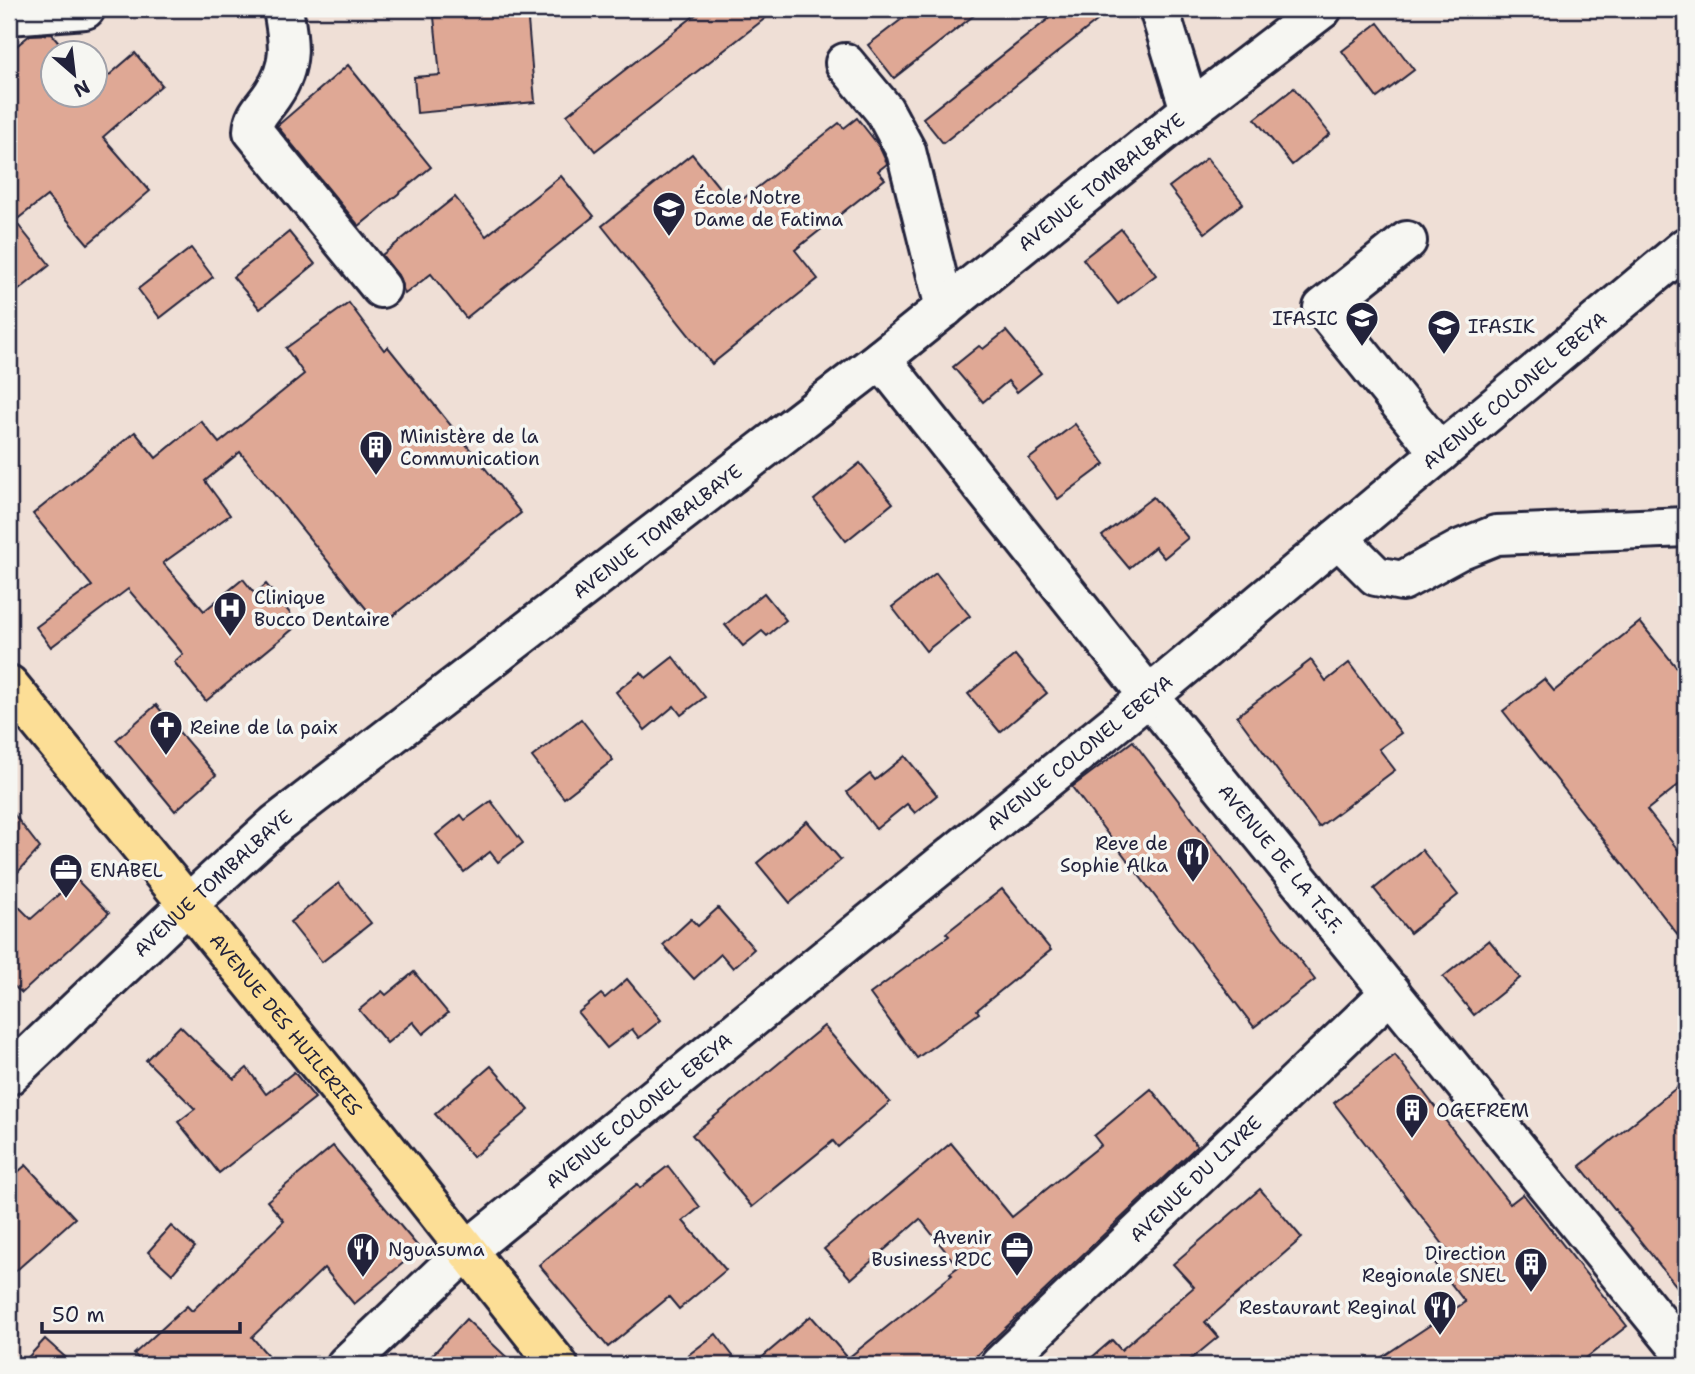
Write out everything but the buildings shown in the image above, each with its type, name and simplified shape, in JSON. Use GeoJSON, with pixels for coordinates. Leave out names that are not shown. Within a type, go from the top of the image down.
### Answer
{"type":"FeatureCollection","features":[{"type":"Feature","properties":{"kind":"main road","name":"AVENUE DES HUILERIES"},"geometry":{"type":"LineString","coordinates":[[9,685],[348,1100],[558,1365]]}},
{"type":"Feature","properties":{"kind":"street"},"geometry":{"type":"LineString","coordinates":[[9,15],[85,9]]}},
{"type":"Feature","properties":{"kind":"street"},"geometry":{"type":"LineString","coordinates":[[283,9],[289,38],[287,69],[274,93],[254,118],[253,131],[381,288]]}},
{"type":"Feature","properties":{"kind":"street"},"geometry":{"type":"LineString","coordinates":[[1159,9],[1190,110]]}},
{"type":"Feature","properties":{"kind":"street","name":"AVENUE TOMBALBAYE"},"geometry":{"type":"LineString","coordinates":[[9,1075],[276,824],[881,359],[1190,110],[1322,9]]}},
{"type":"Feature","properties":{"kind":"street"},"geometry":{"type":"LineString","coordinates":[[845,64],[884,110],[906,151],[945,308]]}},
{"type":"Feature","properties":{"kind":"street"},"geometry":{"type":"LineString","coordinates":[[1407,241],[1323,308],[1440,453]]}},
{"type":"Feature","properties":{"kind":"street","name":"AVENUE COLONEL EBEYA"},"geometry":{"type":"LineString","coordinates":[[466,1251],[1149,696],[1686,247]]}},
{"type":"Feature","properties":{"kind":"street","name":"AVENUE DE LA T.S.F."},"geometry":{"type":"LineString","coordinates":[[881,359],[1149,696],[1686,1356]]}},
{"type":"Feature","properties":{"kind":"street"},"geometry":{"type":"LineString","coordinates":[[1338,538],[1376,576],[1402,581],[1461,549],[1496,535],[1686,527]]}},
{"type":"Feature","properties":{"kind":"street","name":"AVENUE DU LIVRE"},"geometry":{"type":"LineString","coordinates":[[1000,1365],[1391,992]]}},
{"type":"Feature","properties":{"kind":"street"},"geometry":{"type":"LineString","coordinates":[[346,1365],[466,1251]]}},
{"type":"Feature","properties":{"kind":"place","name":"École Notre Dame de Fatima"},"geometry":{"type":"Point","coordinates":[669,238]}},
{"type":"Feature","properties":{"kind":"place","name":"IFASIC"},"geometry":{"type":"Point","coordinates":[1362,348]}},
{"type":"Feature","properties":{"kind":"place","name":"IFASIK"},"geometry":{"type":"Point","coordinates":[1444,356]}},
{"type":"Feature","properties":{"kind":"place","name":"Ministère de la Communication"},"geometry":{"type":"Point","coordinates":[376,477]}},
{"type":"Feature","properties":{"kind":"place","name":"Clinique Bucco Dentaire"},"geometry":{"type":"Point","coordinates":[230,638]}},
{"type":"Feature","properties":{"kind":"place","name":"Reine de la paix"},"geometry":{"type":"Point","coordinates":[166,757]}},
{"type":"Feature","properties":{"kind":"place","name":"Reve de Sophie Alka"},"geometry":{"type":"Point","coordinates":[1193,884]}},
{"type":"Feature","properties":{"kind":"place","name":"ENABEL"},"geometry":{"type":"Point","coordinates":[66,900]}},
{"type":"Feature","properties":{"kind":"place","name":"OGEFREM"},"geometry":{"type":"Point","coordinates":[1412,1140]}},
{"type":"Feature","properties":{"kind":"place","name":"Avenir Business RDC"},"geometry":{"type":"Point","coordinates":[1017,1278]}},
{"type":"Feature","properties":{"kind":"place","name":"Nguasuma"},"geometry":{"type":"Point","coordinates":[363,1279]}},
{"type":"Feature","properties":{"kind":"place","name":"Direction Regionale SNEL"},"geometry":{"type":"Point","coordinates":[1531,1294]}},
{"type":"Feature","properties":{"kind":"place","name":"Restaurant Reginal"},"geometry":{"type":"Point","coordinates":[1440,1337]}}]}
